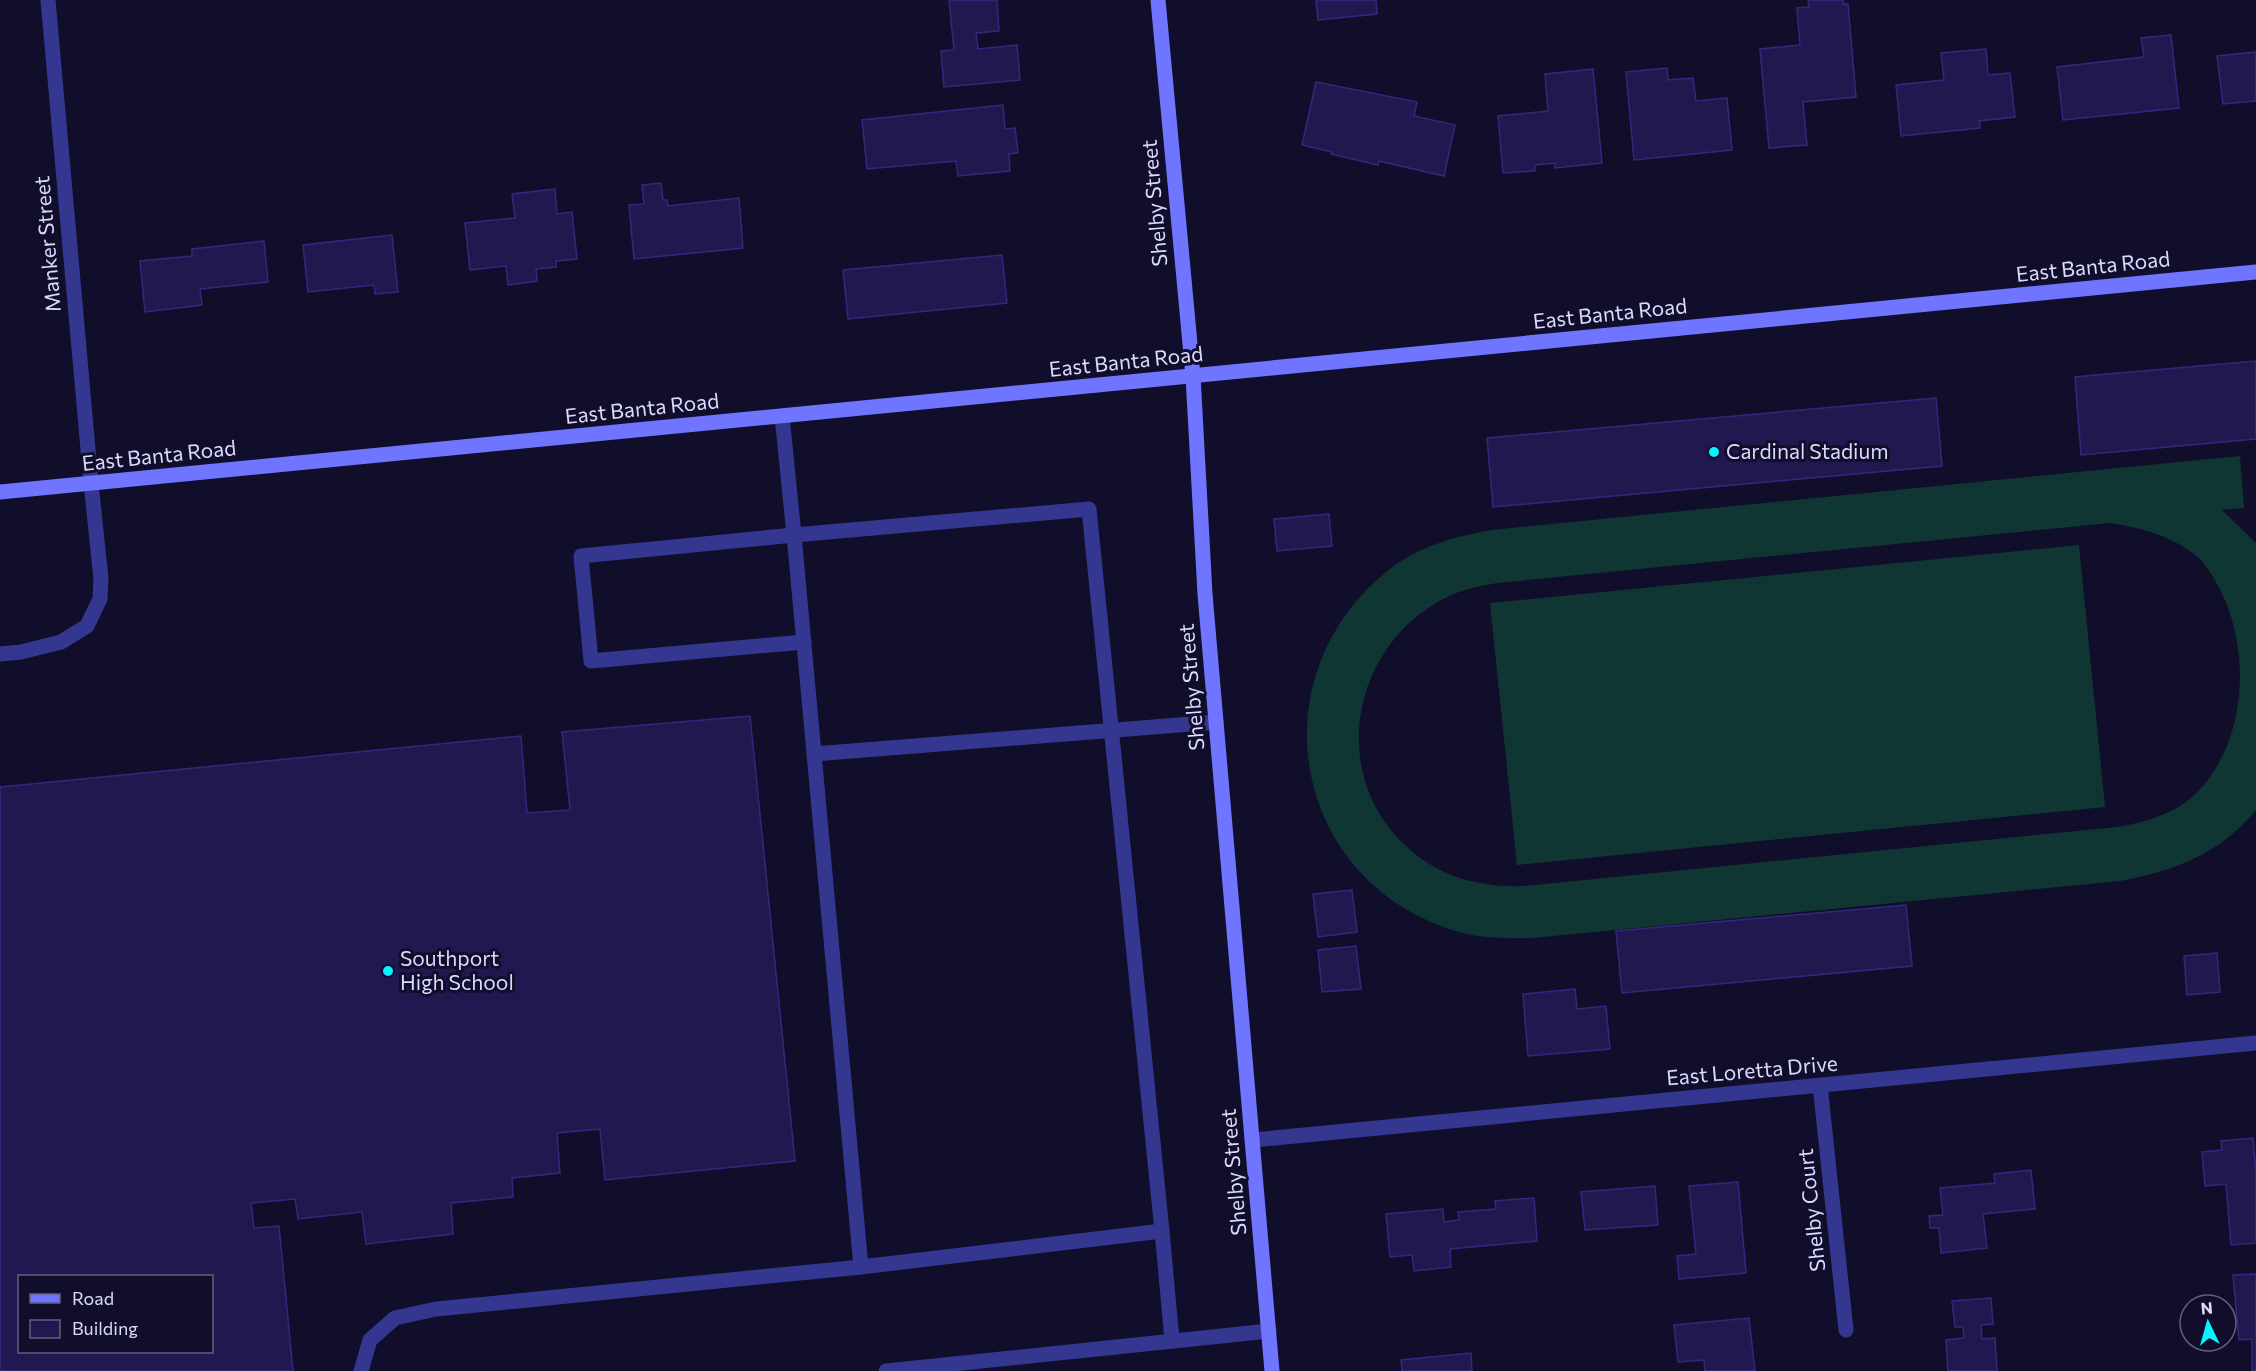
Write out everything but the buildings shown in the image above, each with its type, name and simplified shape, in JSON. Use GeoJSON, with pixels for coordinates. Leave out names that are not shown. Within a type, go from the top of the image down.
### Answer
{"type":"FeatureCollection","features":[{"type":"Feature","properties":{"kind":"street","name":"Manker Street"},"geometry":{"type":"LineString","coordinates":[[0,654],[21,652],[60,642],[87,626],[100,599],[101,579],[48,0]]}},
{"type":"Feature","properties":{"kind":"street","name":"Shelby Street"},"geometry":{"type":"LineString","coordinates":[[1158,0],[1193,376],[1205,594],[1272,1371]]}},
{"type":"Feature","properties":{"kind":"street","name":"East Banta Road"},"geometry":{"type":"LineString","coordinates":[[0,492],[2256,272]]}},
{"type":"Feature","properties":{"kind":"street"},"geometry":{"type":"LineString","coordinates":[[782,416],[861,1267]]}},
{"type":"Feature","properties":{"kind":"street"},"geometry":{"type":"LineString","coordinates":[[804,642],[591,661],[581,556],[1089,508],[1173,1340]]}},
{"type":"Feature","properties":{"kind":"street"},"geometry":{"type":"LineString","coordinates":[[814,754],[1216,722]]}},
{"type":"Feature","properties":{"kind":"street","name":"East Loretta Drive"},"geometry":{"type":"LineString","coordinates":[[1252,1140],[2256,1043]]}},
{"type":"Feature","properties":{"kind":"street","name":"Shelby Court"},"geometry":{"type":"LineString","coordinates":[[1820,1085],[1846,1330]]}},
{"type":"Feature","properties":{"kind":"street"},"geometry":{"type":"LineString","coordinates":[[361,1371],[370,1340],[395,1318],[436,1309],[861,1267],[1162,1231]]}},
{"type":"Feature","properties":{"kind":"street"},"geometry":{"type":"LineString","coordinates":[[886,1371],[1269,1331]]}},
{"type":"Feature","properties":{"kind":"green space"},"geometry":{"type":"Polygon","coordinates":[[[2240,456],[2244,508],[2222,510],[2256,543],[2256,810],[2227,838],[2195,858],[2159,872],[2120,881],[1532,938],[1486,937],[1459,932],[1402,907],[1358,870],[1328,824],[1310,773],[1308,718],[1320,664],[1347,613],[1390,569],[1413,554],[1451,539],[1491,530],[2240,456]],[[2110,523],[1497,583],[1449,596],[1412,620],[1385,652],[1367,688],[1359,727],[1362,767],[1374,805],[1398,838],[1433,866],[1466,880],[1489,885],[1513,886],[2117,827],[2161,816],[2185,803],[2208,779],[2225,750],[2236,718],[2240,683],[2238,648],[2230,615],[2217,584],[2198,557],[2167,538],[2110,523]]]}},
{"type":"Feature","properties":{"kind":"green space"},"geometry":{"type":"Polygon","coordinates":[[[2079,545],[2105,807],[1517,865],[1490,603],[2079,545]]]}},
{"type":"Feature","properties":{"kind":"place","name":"Cardinal Stadium"},"geometry":{"type":"Point","coordinates":[1714,452]}},
{"type":"Feature","properties":{"kind":"place","name":"Southport High School"},"geometry":{"type":"Point","coordinates":[388,971]}}]}
